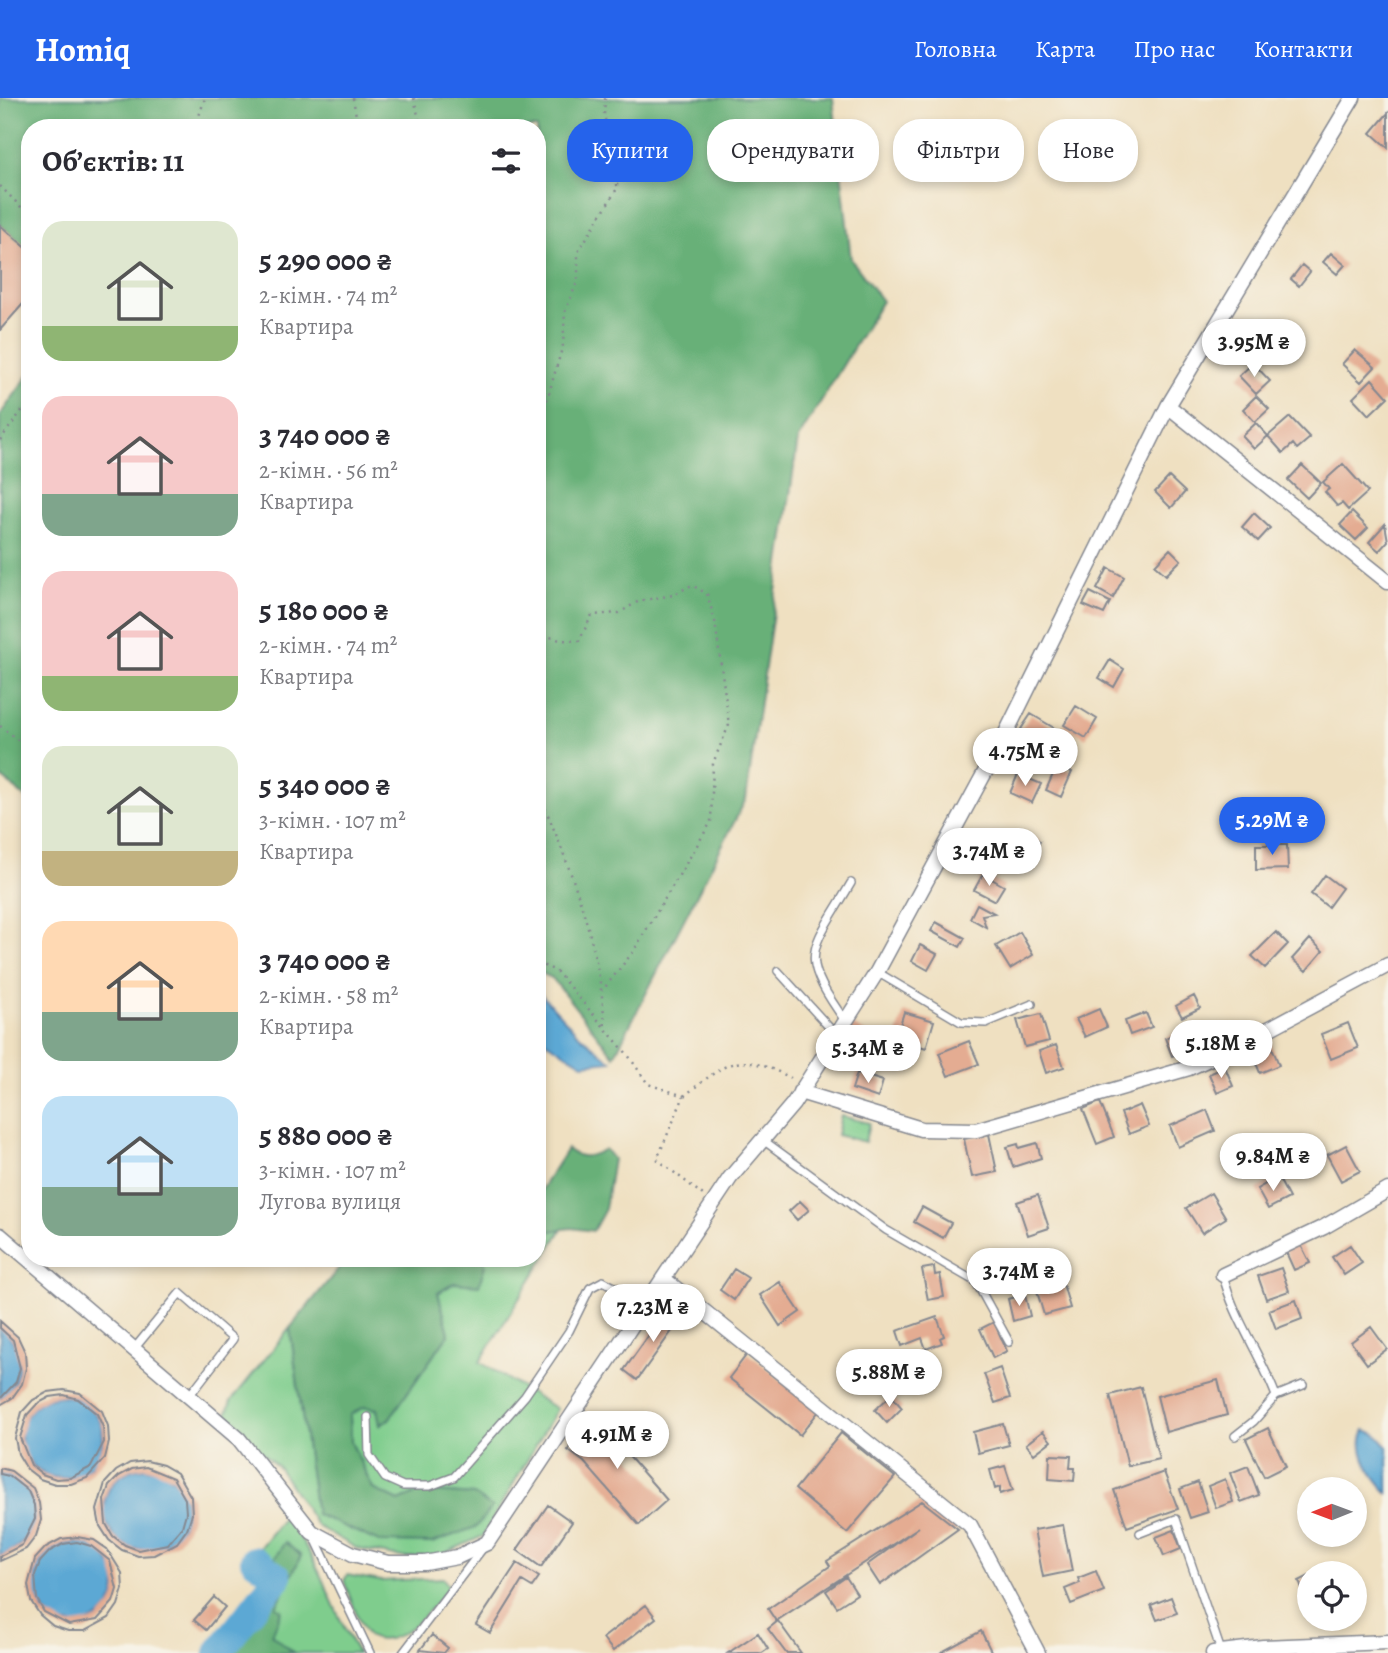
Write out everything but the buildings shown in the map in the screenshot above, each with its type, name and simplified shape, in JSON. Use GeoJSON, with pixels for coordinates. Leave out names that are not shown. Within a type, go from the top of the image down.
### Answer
{"type":"FeatureCollection","features":[{"type":"Feature","properties":{"kind":"street"},"geometry":{"type":"LineString","coordinates":[[38,1267],[239,1439],[312,1532],[353,1554],[388,1563],[425,1563],[457,1557],[487,1543],[714,1203],[802,1089],[877,972],[1004,737],[1168,406],[1353,98]]}},
{"type":"Feature","properties":{"kind":"street"},"geometry":{"type":"LineString","coordinates":[[1168,406],[1388,582]]}},
{"type":"Feature","properties":{"kind":"street"},"geometry":{"type":"LineString","coordinates":[[802,1089],[921,1129],[976,1130],[1189,1068],[1244,1042],[1388,965]]}},
{"type":"Feature","properties":{"kind":"street"},"geometry":{"type":"LineString","coordinates":[[1223,1275],[1324,1227],[1388,1190]]}},
{"type":"Feature","properties":{"kind":"street"},"geometry":{"type":"LineString","coordinates":[[0,1235],[21,1253]]}},
{"type":"Feature","properties":{"kind":"street"},"geometry":{"type":"LineString","coordinates":[[664,1279],[970,1525],[1038,1653]]}},
{"type":"Feature","properties":{"kind":"street"},"geometry":{"type":"LineString","coordinates":[[1217,1652],[1388,1642]]}},
{"type":"Feature","properties":{"kind":"lane"},"geometry":{"type":"LineString","coordinates":[[847,1022],[819,984],[812,962],[818,940],[852,883]]}},
{"type":"Feature","properties":{"kind":"lane"},"geometry":{"type":"LineString","coordinates":[[778,971],[838,1036]]}},
{"type":"Feature","properties":{"kind":"lane"},"geometry":{"type":"LineString","coordinates":[[877,972],[961,1022],[986,1023],[1032,1004]]}},
{"type":"Feature","properties":{"kind":"lane"},"geometry":{"type":"LineString","coordinates":[[763,1140],[886,1230],[976,1282],[1009,1342]]}},
{"type":"Feature","properties":{"kind":"lane"},"geometry":{"type":"LineString","coordinates":[[1223,1275],[1228,1296],[1263,1361],[1276,1396]]}},
{"type":"Feature","properties":{"kind":"lane"},"geometry":{"type":"LineString","coordinates":[[368,1417],[369,1455],[385,1478],[403,1486],[430,1486],[454,1477],[525,1396],[569,1331],[590,1288],[603,1281],[646,1305]]}},
{"type":"Feature","properties":{"kind":"lane"},"geometry":{"type":"LineString","coordinates":[[134,1349],[180,1293],[233,1339],[188,1396]]}},
{"type":"Feature","properties":{"kind":"lane"},"geometry":{"type":"LineString","coordinates":[[1235,1436],[1254,1421],[1276,1396],[1303,1385]]}},
{"type":"Feature","properties":{"kind":"lane"},"geometry":{"type":"LineString","coordinates":[[1140,1533],[1176,1519],[1217,1652]]}},
{"type":"Feature","properties":{"kind":"lane"},"geometry":{"type":"LineString","coordinates":[[312,1532],[370,1653]]}},
{"type":"Feature","properties":{"kind":"lane"},"geometry":{"type":"LineString","coordinates":[[403,1653],[487,1543]]}},
{"type":"Feature","properties":{"kind":"path"},"geometry":{"type":"LineString","coordinates":[[198,119],[205,98]]}},
{"type":"Feature","properties":{"kind":"path"},"geometry":{"type":"LineString","coordinates":[[353,98],[356,119]]}},
{"type":"Feature","properties":{"kind":"path"},"geometry":{"type":"LineString","coordinates":[[415,98],[419,119]]}},
{"type":"Feature","properties":{"kind":"path"},"geometry":{"type":"LineString","coordinates":[[546,403],[563,345],[565,312],[578,280],[578,252],[618,187],[603,151],[610,136],[604,116],[605,98]]}},
{"type":"Feature","properties":{"kind":"path"},"geometry":{"type":"LineString","coordinates":[[0,186],[21,207]]}},
{"type":"Feature","properties":{"kind":"path"},"geometry":{"type":"LineString","coordinates":[[0,440],[21,412]]}},
{"type":"Feature","properties":{"kind":"path"},"geometry":{"type":"LineString","coordinates":[[546,636],[579,641],[592,615],[620,613],[639,601],[673,595],[692,585],[707,594],[715,621],[729,725],[713,763],[711,822],[633,952],[602,991]]}},
{"type":"Feature","properties":{"kind":"path"},"geometry":{"type":"LineString","coordinates":[[0,726],[21,743]]}},
{"type":"Feature","properties":{"kind":"path"},"geometry":{"type":"LineString","coordinates":[[546,811],[575,881],[602,991],[605,1028]]}},
{"type":"Feature","properties":{"kind":"path"},"geometry":{"type":"LineString","coordinates":[[546,968],[555,971],[605,1028],[648,1084],[684,1097]]}},
{"type":"Feature","properties":{"kind":"path"},"geometry":{"type":"LineString","coordinates":[[714,1203],[657,1159],[684,1097],[727,1064],[749,1061],[764,1064],[802,1089]]}},
{"type":"Feature","properties":{"kind":"green space"},"geometry":{"type":"Polygon","coordinates":[[[0,98],[833,98],[835,119],[707,119],[707,182],[842,182],[851,259],[882,301],[798,439],[746,799],[614,1056],[552,978],[546,975],[546,119],[21,119],[21,243],[0,225],[0,98]]]}},
{"type":"Feature","properties":{"kind":"green space"},"geometry":{"type":"Polygon","coordinates":[[[21,386],[21,794],[0,776],[0,415],[21,386]]]}},
{"type":"Feature","properties":{"kind":"green space"},"geometry":{"type":"Polygon","coordinates":[[[841,1116],[869,1123],[865,1142],[837,1135],[841,1116]]]}},
{"type":"Feature","properties":{"kind":"green space"},"geometry":{"type":"Polygon","coordinates":[[[567,1149],[576,1155],[586,1156],[605,1149],[613,1159],[605,1209],[593,1231],[571,1228],[546,1232],[546,1182],[567,1149]]]}},
{"type":"Feature","properties":{"kind":"green space"},"geometry":{"type":"Polygon","coordinates":[[[562,1229],[546,1255],[546,1232],[562,1229]]]}},
{"type":"Feature","properties":{"kind":"green space"},"geometry":{"type":"Polygon","coordinates":[[[340,1267],[484,1267],[479,1285],[454,1283],[438,1293],[449,1333],[389,1419],[380,1425],[377,1409],[364,1407],[350,1415],[351,1442],[373,1489],[399,1501],[422,1491],[474,1495],[492,1507],[476,1527],[432,1543],[379,1542],[316,1514],[290,1328],[340,1267]]]}},
{"type":"Feature","properties":{"kind":"green space"},"geometry":{"type":"Polygon","coordinates":[[[482,1267],[539,1267],[480,1362],[557,1409],[483,1536],[441,1555],[406,1558],[358,1549],[317,1526],[279,1468],[225,1418],[231,1401],[290,1328],[316,1514],[474,1495],[422,1491],[399,1501],[373,1489],[351,1442],[350,1415],[364,1407],[377,1409],[381,1425],[389,1419],[449,1333],[438,1293],[482,1267]]]}},
{"type":"Feature","properties":{"kind":"green space"},"geometry":{"type":"Polygon","coordinates":[[[284,1517],[307,1548],[358,1653],[210,1653],[278,1564],[259,1548],[284,1517]]]}},
{"type":"Feature","properties":{"kind":"green space"},"geometry":{"type":"Polygon","coordinates":[[[285,1542],[301,1556],[276,1607],[282,1610],[272,1635],[294,1653],[212,1653],[285,1542]]]}},
{"type":"Feature","properties":{"kind":"green space"},"geometry":{"type":"Polygon","coordinates":[[[347,1575],[381,1581],[443,1578],[449,1587],[413,1626],[402,1634],[379,1640],[368,1636],[354,1609],[344,1581],[347,1575]]]}},
{"type":"Feature","properties":{"kind":"water"},"geometry":{"type":"Polygon","coordinates":[[[546,1000],[577,1033],[611,1061],[583,1064],[546,1041],[546,1000]]]}},
{"type":"Feature","properties":{"kind":"water"},"geometry":{"type":"Polygon","coordinates":[[[0,1328],[14,1344],[19,1364],[14,1383],[0,1399],[0,1328]]]}},
{"type":"Feature","properties":{"kind":"water"},"geometry":{"type":"Polygon","coordinates":[[[62,1396],[78,1399],[91,1408],[100,1421],[103,1437],[100,1453],[91,1466],[78,1475],[62,1478],[46,1475],[33,1466],[24,1453],[21,1437],[24,1421],[33,1408],[46,1399],[62,1396]]]}},
{"type":"Feature","properties":{"kind":"water"},"geometry":{"type":"Polygon","coordinates":[[[1365,1430],[1376,1434],[1388,1447],[1388,1493],[1371,1472],[1363,1455],[1362,1438],[1365,1430]]]}},
{"type":"Feature","properties":{"kind":"water"},"geometry":{"type":"Polygon","coordinates":[[[145,1468],[161,1471],[174,1480],[183,1493],[186,1509],[183,1525],[174,1538],[161,1547],[145,1550],[129,1547],[116,1538],[107,1525],[104,1509],[107,1493],[116,1480],[129,1471],[145,1468]]]}},
{"type":"Feature","properties":{"kind":"water"},"geometry":{"type":"Polygon","coordinates":[[[0,1474],[16,1480],[26,1489],[33,1501],[34,1514],[32,1527],[25,1539],[15,1549],[0,1556],[0,1474]]]}},
{"type":"Feature","properties":{"kind":"water"},"geometry":{"type":"Polygon","coordinates":[[[75,1543],[91,1546],[104,1555],[113,1568],[116,1584],[113,1600],[104,1613],[91,1622],[75,1625],[59,1622],[46,1613],[37,1600],[34,1584],[37,1568],[46,1555],[59,1546],[75,1543]]]}},
{"type":"Feature","properties":{"kind":"waterway"},"geometry":{"type":"LineString","coordinates":[[218,1653],[278,1577],[254,1560]]}}]}
